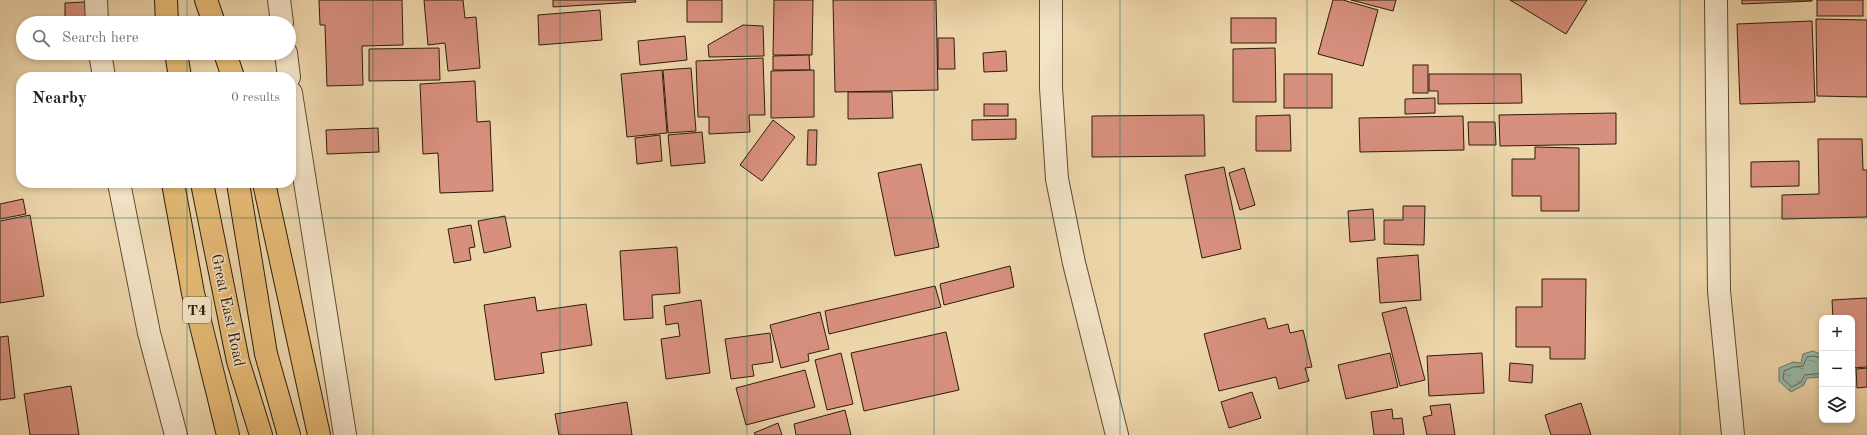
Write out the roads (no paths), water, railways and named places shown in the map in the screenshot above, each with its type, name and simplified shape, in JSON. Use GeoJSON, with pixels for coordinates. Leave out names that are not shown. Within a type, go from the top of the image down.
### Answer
{"type":"FeatureCollection","features":[{"type":"Feature","properties":{"kind":"main road"},"geometry":{"type":"LineString","coordinates":[[167,60],[167,72]]}},
{"type":"Feature","properties":{"kind":"main road"},"geometry":{"type":"LineString","coordinates":[[177,60],[179,72]]}},
{"type":"Feature","properties":{"kind":"main road"},"geometry":{"type":"LineString","coordinates":[[217,60],[219,72]]}},
{"type":"Feature","properties":{"kind":"main road"},"geometry":{"type":"LineString","coordinates":[[227,60],[231,72]]}},
{"type":"Feature","properties":{"kind":"main road","name":"Great East Road"},"geometry":{"type":"LineString","coordinates":[[174,188],[193,292],[228,435]]}},
{"type":"Feature","properties":{"kind":"main road","name":"Great East Road"},"geometry":{"type":"LineString","coordinates":[[203,188],[238,361],[261,435]]}},
{"type":"Feature","properties":{"kind":"main road","name":"Great East Road"},"geometry":{"type":"LineString","coordinates":[[239,188],[266,354],[289,435]]}},
{"type":"Feature","properties":{"kind":"main road"},"geometry":{"type":"LineString","coordinates":[[265,188],[319,435]]}},
{"type":"Feature","properties":{"kind":"street"},"geometry":{"type":"LineString","coordinates":[[96,0],[97,16]]}},
{"type":"Feature","properties":{"kind":"street"},"geometry":{"type":"LineString","coordinates":[[279,0],[281,16]]}},
{"type":"Feature","properties":{"kind":"street"},"geometry":{"type":"LineString","coordinates":[[1051,0],[1051,88],[1057,179],[1074,263],[1117,435]]}},
{"type":"Feature","properties":{"kind":"street"},"geometry":{"type":"LineString","coordinates":[[1716,0],[1719,291],[1733,435]]}},
{"type":"Feature","properties":{"kind":"street"},"geometry":{"type":"LineString","coordinates":[[101,60],[103,72]]}},
{"type":"Feature","properties":{"kind":"street"},"geometry":{"type":"LineString","coordinates":[[287,60],[288,72]]}},
{"type":"Feature","properties":{"kind":"street"},"geometry":{"type":"LineString","coordinates":[[296,127],[319,282],[345,435]]}},
{"type":"Feature","properties":{"kind":"street"},"geometry":{"type":"LineString","coordinates":[[121,188],[149,333],[176,435]]}},
{"type":"Feature","properties":{"kind":"water"},"geometry":{"type":"Polygon","coordinates":[[[1813,351],[1819,354],[1819,377],[1807,378],[1804,385],[1791,392],[1779,381],[1779,368],[1793,362],[1801,363],[1803,354],[1813,351]]]}}]}
